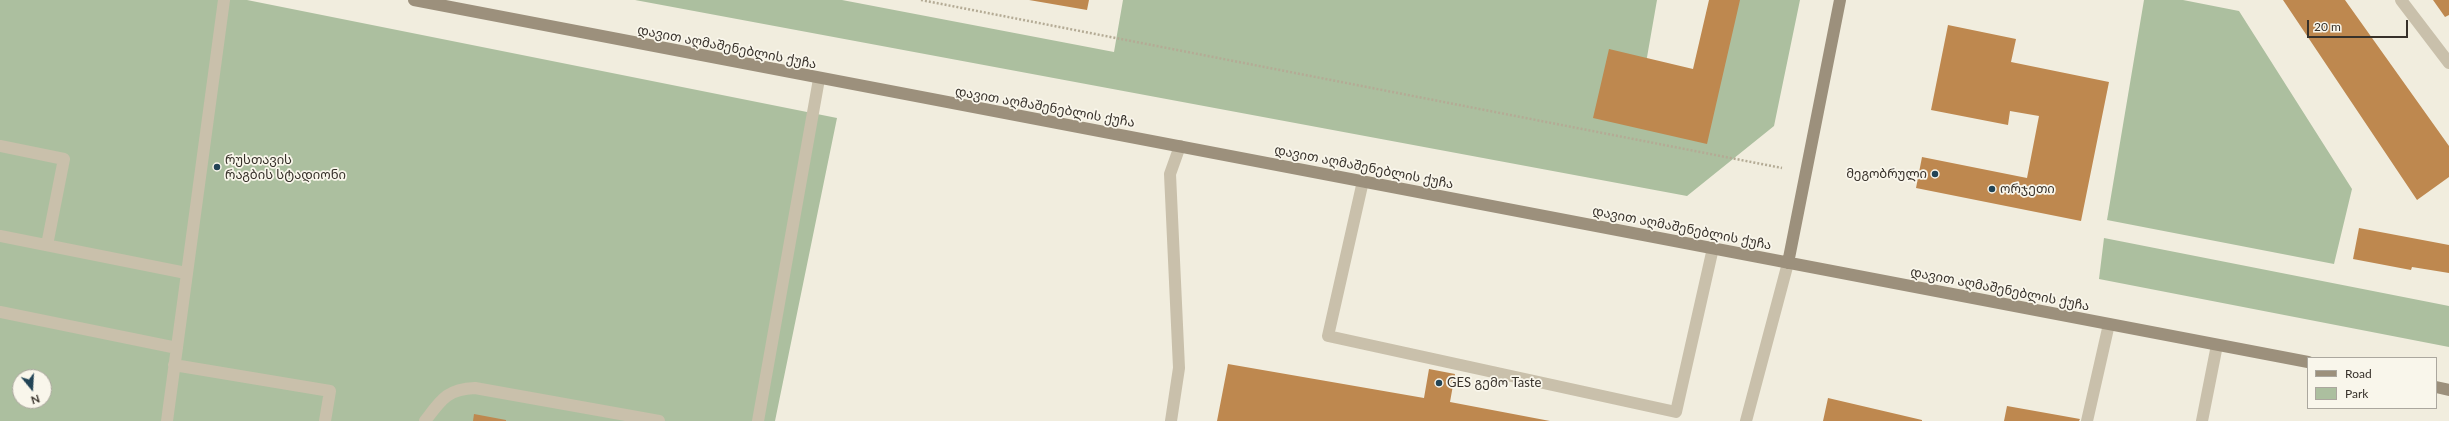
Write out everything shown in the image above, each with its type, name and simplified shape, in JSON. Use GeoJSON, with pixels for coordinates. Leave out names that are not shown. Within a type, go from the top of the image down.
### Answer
{"type":"FeatureCollection","features":[{"type":"Feature","properties":{"kind":"main road","name":"დავით აღმაშენებლის ქუჩა"},"geometry":{"type":"LineString","coordinates":[[414,0],[818,79],[1180,146],[2307,362]]}},
{"type":"Feature","properties":{"kind":"main road"},"geometry":{"type":"LineString","coordinates":[[1788,263],[1840,0]]}},
{"type":"Feature","properties":{"kind":"main road"},"geometry":{"type":"LineString","coordinates":[[2437,387],[2449,390]]}},
{"type":"Feature","properties":{"kind":"street"},"geometry":{"type":"LineString","coordinates":[[167,421],[224,0]]}},
{"type":"Feature","properties":{"kind":"street"},"geometry":{"type":"LineString","coordinates":[[2401,0],[2449,63]]}},
{"type":"Feature","properties":{"kind":"street"},"geometry":{"type":"LineString","coordinates":[[758,421],[818,79]]}},
{"type":"Feature","properties":{"kind":"street"},"geometry":{"type":"LineString","coordinates":[[0,146],[64,159],[47,245]]}},
{"type":"Feature","properties":{"kind":"street"},"geometry":{"type":"LineString","coordinates":[[1171,421],[1179,368],[1170,174],[1180,146]]}},
{"type":"Feature","properties":{"kind":"street"},"geometry":{"type":"LineString","coordinates":[[1363,181],[1328,336],[1675,416],[1713,248]]}},
{"type":"Feature","properties":{"kind":"street"},"geometry":{"type":"LineString","coordinates":[[0,236],[186,273]]}},
{"type":"Feature","properties":{"kind":"street"},"geometry":{"type":"LineString","coordinates":[[1746,421],[1788,263]]}},
{"type":"Feature","properties":{"kind":"street"},"geometry":{"type":"LineString","coordinates":[[0,312],[176,348]]}},
{"type":"Feature","properties":{"kind":"street"},"geometry":{"type":"LineString","coordinates":[[2087,421],[2109,324]]}},
{"type":"Feature","properties":{"kind":"street"},"geometry":{"type":"LineString","coordinates":[[2202,421],[2217,345]]}},
{"type":"Feature","properties":{"kind":"street"},"geometry":{"type":"LineString","coordinates":[[174,365],[330,391],[325,421]]}},
{"type":"Feature","properties":{"kind":"street"},"geometry":{"type":"LineString","coordinates":[[425,421],[440,401],[458,389],[475,388],[659,421]]}},
{"type":"Feature","properties":{"kind":"path"},"geometry":{"type":"LineString","coordinates":[[921,0],[938,2],[1806,172]]}},
{"type":"Feature","properties":{"kind":"green space"},"geometry":{"type":"Polygon","coordinates":[[[0,0],[247,0],[837,118],[775,421],[0,421],[0,0]]]}},
{"type":"Feature","properties":{"kind":"green space"},"geometry":{"type":"Polygon","coordinates":[[[635,0],[842,0],[1114,52],[1123,0],[1657,0],[1646,63],[1717,78],[1731,0],[1800,0],[1774,126],[1687,196],[635,0]]]}},
{"type":"Feature","properties":{"kind":"green space"},"geometry":{"type":"Polygon","coordinates":[[[2144,0],[2183,0],[2239,11],[2352,189],[2334,264],[2107,220],[2144,0]]]}},
{"type":"Feature","properties":{"kind":"green space"},"geometry":{"type":"Polygon","coordinates":[[[2104,238],[2449,306],[2449,347],[2099,279],[2104,238]]]}},
{"type":"Feature","properties":{"kind":"building"},"geometry":{"type":"Polygon","coordinates":[[[1029,0],[1089,0],[1087,10],[1029,0]]]}},
{"type":"Feature","properties":{"kind":"building"},"geometry":{"type":"Polygon","coordinates":[[[1709,0],[1740,0],[1707,144],[1593,118],[1609,49],[1693,69],[1709,0]]]}},
{"type":"Feature","properties":{"kind":"building"},"geometry":{"type":"Polygon","coordinates":[[[2283,0],[2345,0],[2449,146],[2449,177],[2417,200],[2283,0]]]}},
{"type":"Feature","properties":{"kind":"building"},"geometry":{"type":"Polygon","coordinates":[[[2433,0],[2449,0],[2449,15],[2445,17],[2433,0]]]}},
{"type":"Feature","properties":{"kind":"building"},"geometry":{"type":"Polygon","coordinates":[[[1948,25],[2016,39],[2011,62],[2109,82],[2081,221],[1916,188],[1922,157],[2027,178],[2039,116],[2010,111],[2008,125],[1931,110],[1948,25]]]}},
{"type":"Feature","properties":{"kind":"building"},"geometry":{"type":"Polygon","coordinates":[[[2359,228],[2449,245],[2449,273],[2412,267],[2411,270],[2353,259],[2359,228]]]}},
{"type":"Feature","properties":{"kind":"building"},"geometry":{"type":"Polygon","coordinates":[[[1228,364],[1424,398],[1429,369],[1455,374],[1450,402],[1550,421],[1217,421],[1228,364]]]}},
{"type":"Feature","properties":{"kind":"building"},"geometry":{"type":"Polygon","coordinates":[[[1828,398],[1922,420],[1922,421],[1823,421],[1828,398]]]}},
{"type":"Feature","properties":{"kind":"building"},"geometry":{"type":"Polygon","coordinates":[[[2007,406],[2080,419],[2079,421],[2004,421],[2007,406]]]}},
{"type":"Feature","properties":{"kind":"building"},"geometry":{"type":"Polygon","coordinates":[[[474,414],[506,420],[506,421],[473,421],[474,414]]]}},
{"type":"Feature","properties":{"kind":"place","name":"რუსთავის რაგბის სტადიონი"},"geometry":{"type":"Point","coordinates":[217,167]}},
{"type":"Feature","properties":{"kind":"place","name":"მეგობრული"},"geometry":{"type":"Point","coordinates":[1935,174]}},
{"type":"Feature","properties":{"kind":"place","name":"ორჯეთი"},"geometry":{"type":"Point","coordinates":[1992,189]}},
{"type":"Feature","properties":{"kind":"place","name":"GES გემო Taste"},"geometry":{"type":"Point","coordinates":[1439,383]}}]}
